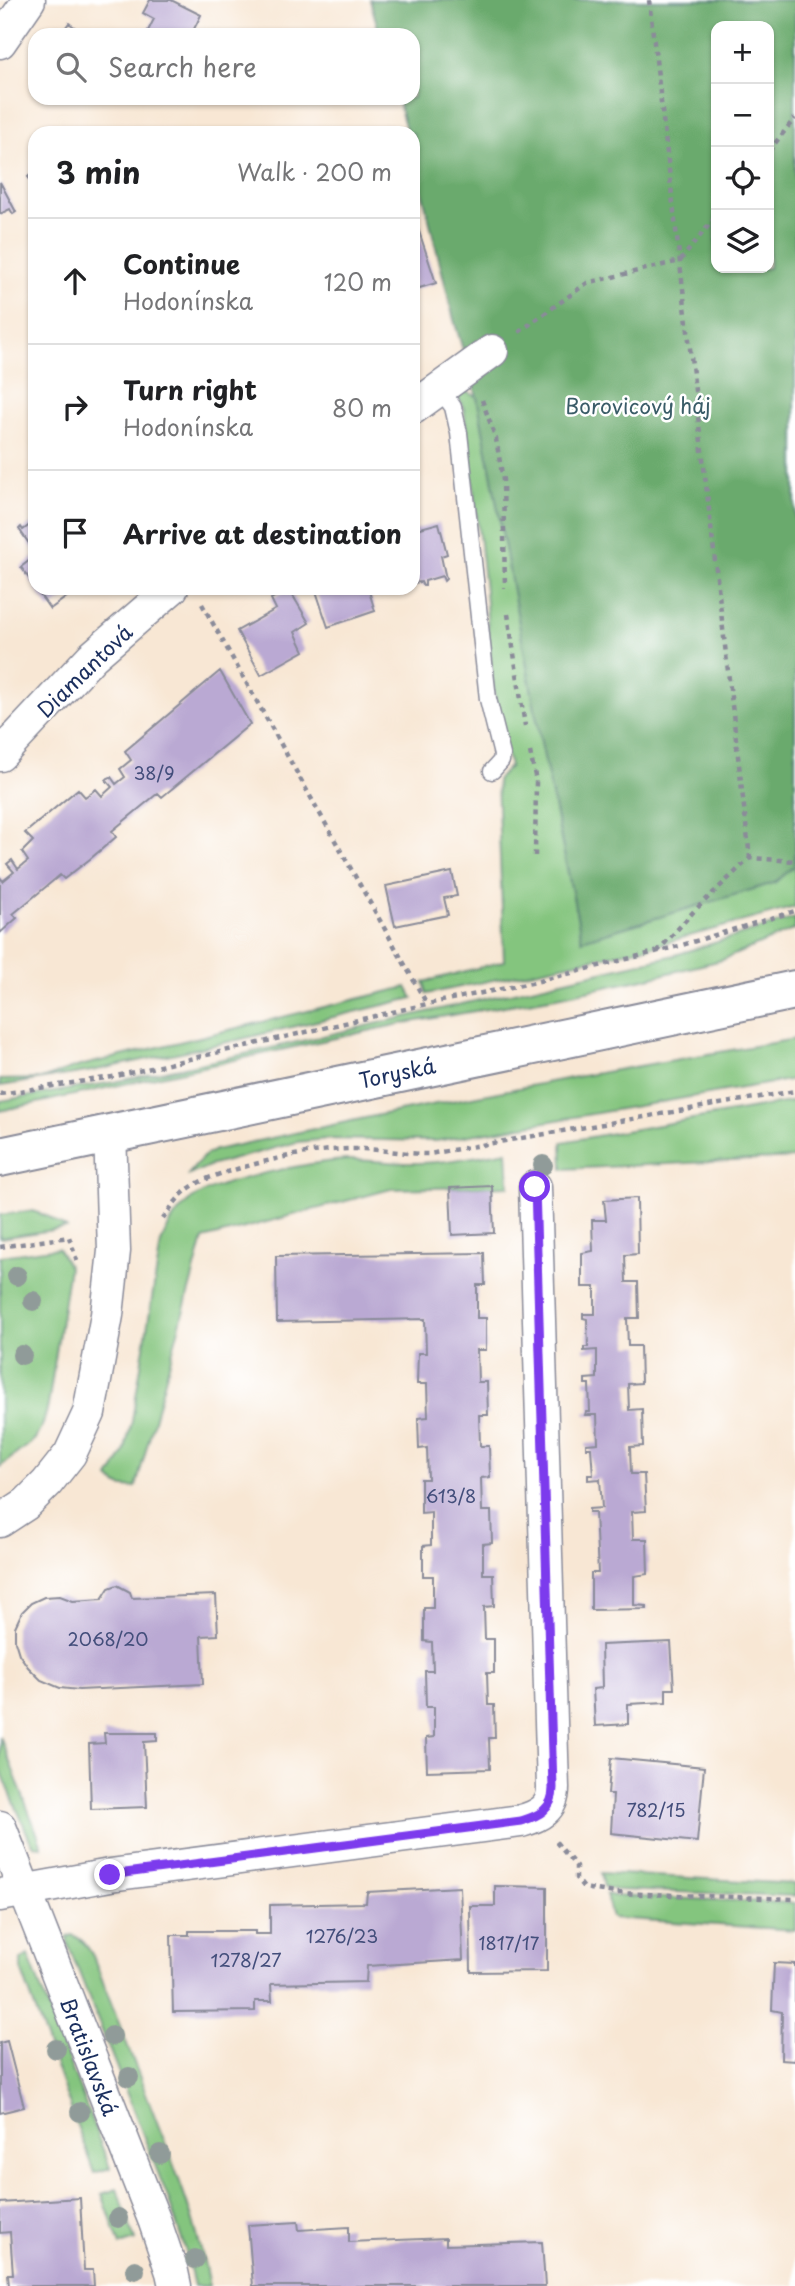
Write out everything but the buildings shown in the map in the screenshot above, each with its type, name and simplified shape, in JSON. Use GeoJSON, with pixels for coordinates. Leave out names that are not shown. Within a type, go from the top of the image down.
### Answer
{"type":"FeatureCollection","features":[{"type":"Feature","properties":{"kind":"street"},"geometry":{"type":"LineString","coordinates":[[0,41],[29,0]]}},
{"type":"Feature","properties":{"kind":"street"},"geometry":{"type":"LineString","coordinates":[[420,403],[482,358]]}},
{"type":"Feature","properties":{"kind":"street","name":"Diamantová"},"geometry":{"type":"LineString","coordinates":[[0,755],[92,657],[185,595]]}},
{"type":"Feature","properties":{"kind":"street","name":"Toryská"},"geometry":{"type":"LineString","coordinates":[[0,1157],[795,990]]}},
{"type":"Feature","properties":{"kind":"street"},"geometry":{"type":"LineString","coordinates":[[0,1521],[26,1504],[47,1483],[70,1454],[89,1413],[107,1315],[114,1251],[110,1132]]}},
{"type":"Feature","properties":{"kind":"street"},"geometry":{"type":"LineString","coordinates":[[12,1893],[110,1875],[521,1821],[540,1814],[548,1807],[553,1798],[553,1788],[535,1187]]}},
{"type":"Feature","properties":{"kind":"street","name":"Bratislavská"},"geometry":{"type":"LineString","coordinates":[[0,1827],[12,1893],[155,2222],[175,2286]]}},
{"type":"Feature","properties":{"kind":"lane"},"geometry":{"type":"LineString","coordinates":[[440,389],[453,407],[459,433],[488,699],[502,755],[501,761],[492,771]]}},
{"type":"Feature","properties":{"kind":"path"},"geometry":{"type":"LineString","coordinates":[[649,0],[750,858]]}},
{"type":"Feature","properties":{"kind":"path"},"geometry":{"type":"LineString","coordinates":[[772,147],[795,118]]}},
{"type":"Feature","properties":{"kind":"path"},"geometry":{"type":"LineString","coordinates":[[505,592],[503,480],[482,358],[587,283],[680,261],[711,222]]}},
{"type":"Feature","properties":{"kind":"path"},"geometry":{"type":"LineString","coordinates":[[187,595],[427,1004]]}},
{"type":"Feature","properties":{"kind":"path"},"geometry":{"type":"LineString","coordinates":[[507,606],[526,734]]}},
{"type":"Feature","properties":{"kind":"path"},"geometry":{"type":"LineString","coordinates":[[529,746],[536,781],[535,856]]}},
{"type":"Feature","properties":{"kind":"path"},"geometry":{"type":"LineString","coordinates":[[657,952],[694,911],[750,858],[795,861]]}},
{"type":"Feature","properties":{"kind":"path"},"geometry":{"type":"LineString","coordinates":[[0,1094],[111,1077],[427,1004],[531,983],[657,952],[795,911]]}},
{"type":"Feature","properties":{"kind":"path"},"geometry":{"type":"LineString","coordinates":[[163,1219],[188,1189],[211,1177],[292,1154],[367,1149],[400,1154],[429,1154],[795,1091]]}},
{"type":"Feature","properties":{"kind":"path"},"geometry":{"type":"LineString","coordinates":[[0,1247],[69,1237],[77,1263]]}},
{"type":"Feature","properties":{"kind":"path"},"geometry":{"type":"LineString","coordinates":[[540,1814],[547,1832],[576,1866],[576,1878],[584,1888],[615,1893],[795,1899]]}},
{"type":"Feature","properties":{"kind":"green space","name":"Borovicový háj"},"geometry":{"type":"Polygon","coordinates":[[[370,0],[795,0],[795,866],[774,883],[582,940],[542,747],[477,397],[454,320],[420,183],[420,126],[405,126],[399,105],[420,105],[420,28],[378,28],[370,0]]]}},
{"type":"Feature","properties":{"kind":"green space"},"geometry":{"type":"Polygon","coordinates":[[[454,389],[464,390],[477,397],[542,747],[582,940],[773,883],[792,868],[795,868],[795,907],[653,946],[427,994],[424,982],[504,961],[497,780],[510,766],[499,723],[493,680],[464,409],[454,389]]]}},
{"type":"Feature","properties":{"kind":"green space"},"geometry":{"type":"Polygon","coordinates":[[[795,918],[795,929],[722,960],[644,979],[400,1024],[0,1111],[0,1101],[114,1082],[227,1058],[675,955],[795,918]]]}},
{"type":"Feature","properties":{"kind":"green space"},"geometry":{"type":"Polygon","coordinates":[[[407,987],[413,998],[92,1071],[0,1086],[0,1080],[41,1079],[80,1066],[407,987]]]}},
{"type":"Feature","properties":{"kind":"green space"},"geometry":{"type":"Polygon","coordinates":[[[795,1039],[795,1079],[436,1141],[327,1139],[297,1142],[209,1166],[187,1176],[203,1157],[215,1150],[576,1077],[795,1039]]]}},
{"type":"Feature","properties":{"kind":"green space"},"geometry":{"type":"Polygon","coordinates":[[[795,1101],[795,1158],[563,1169],[562,1142],[795,1101]]]}},
{"type":"Feature","properties":{"kind":"green space"},"geometry":{"type":"Polygon","coordinates":[[[507,1151],[509,1186],[391,1189],[203,1239],[136,1487],[121,1486],[109,1478],[124,1453],[132,1421],[161,1243],[171,1221],[187,1203],[217,1187],[239,1180],[311,1164],[356,1160],[428,1163],[507,1151]]]}},
{"type":"Feature","properties":{"kind":"green space"},"geometry":{"type":"Polygon","coordinates":[[[32,1211],[47,1216],[66,1228],[0,1238],[0,1215],[32,1211]]]}},
{"type":"Feature","properties":{"kind":"green space"},"geometry":{"type":"Polygon","coordinates":[[[58,1248],[69,1267],[48,1406],[35,1439],[0,1467],[0,1256],[58,1248]]]}},
{"type":"Feature","properties":{"kind":"green space"},"geometry":{"type":"Polygon","coordinates":[[[0,1736],[42,1846],[34,1845],[29,1838],[0,1768],[0,1736]]]}},
{"type":"Feature","properties":{"kind":"green space"},"geometry":{"type":"Polygon","coordinates":[[[601,1873],[795,1884],[795,1896],[615,1890],[604,1887],[601,1873]]]}},
{"type":"Feature","properties":{"kind":"green space"},"geometry":{"type":"Polygon","coordinates":[[[606,1894],[795,1903],[795,1930],[612,1918],[606,1894]]]}},
{"type":"Feature","properties":{"kind":"green space"},"geometry":{"type":"Polygon","coordinates":[[[72,1935],[87,1946],[93,1956],[180,2182],[200,2244],[209,2286],[194,2286],[168,2198],[69,1947],[67,1938],[72,1935]]]}},
{"type":"Feature","properties":{"kind":"green space"},"geometry":{"type":"Polygon","coordinates":[[[28,1955],[110,2168],[94,2173],[21,1969],[21,1960],[28,1955]]]}},
{"type":"Feature","properties":{"kind":"green space"},"geometry":{"type":"Polygon","coordinates":[[[117,2189],[135,2240],[120,2245],[102,2194],[117,2189]]]}},
{"type":"Feature","properties":{"kind":"route"},"geometry":{"type":"LineString","coordinates":[[110,1875],[521,1821],[540,1814],[548,1807],[553,1798],[553,1788],[535,1187]]}}]}
